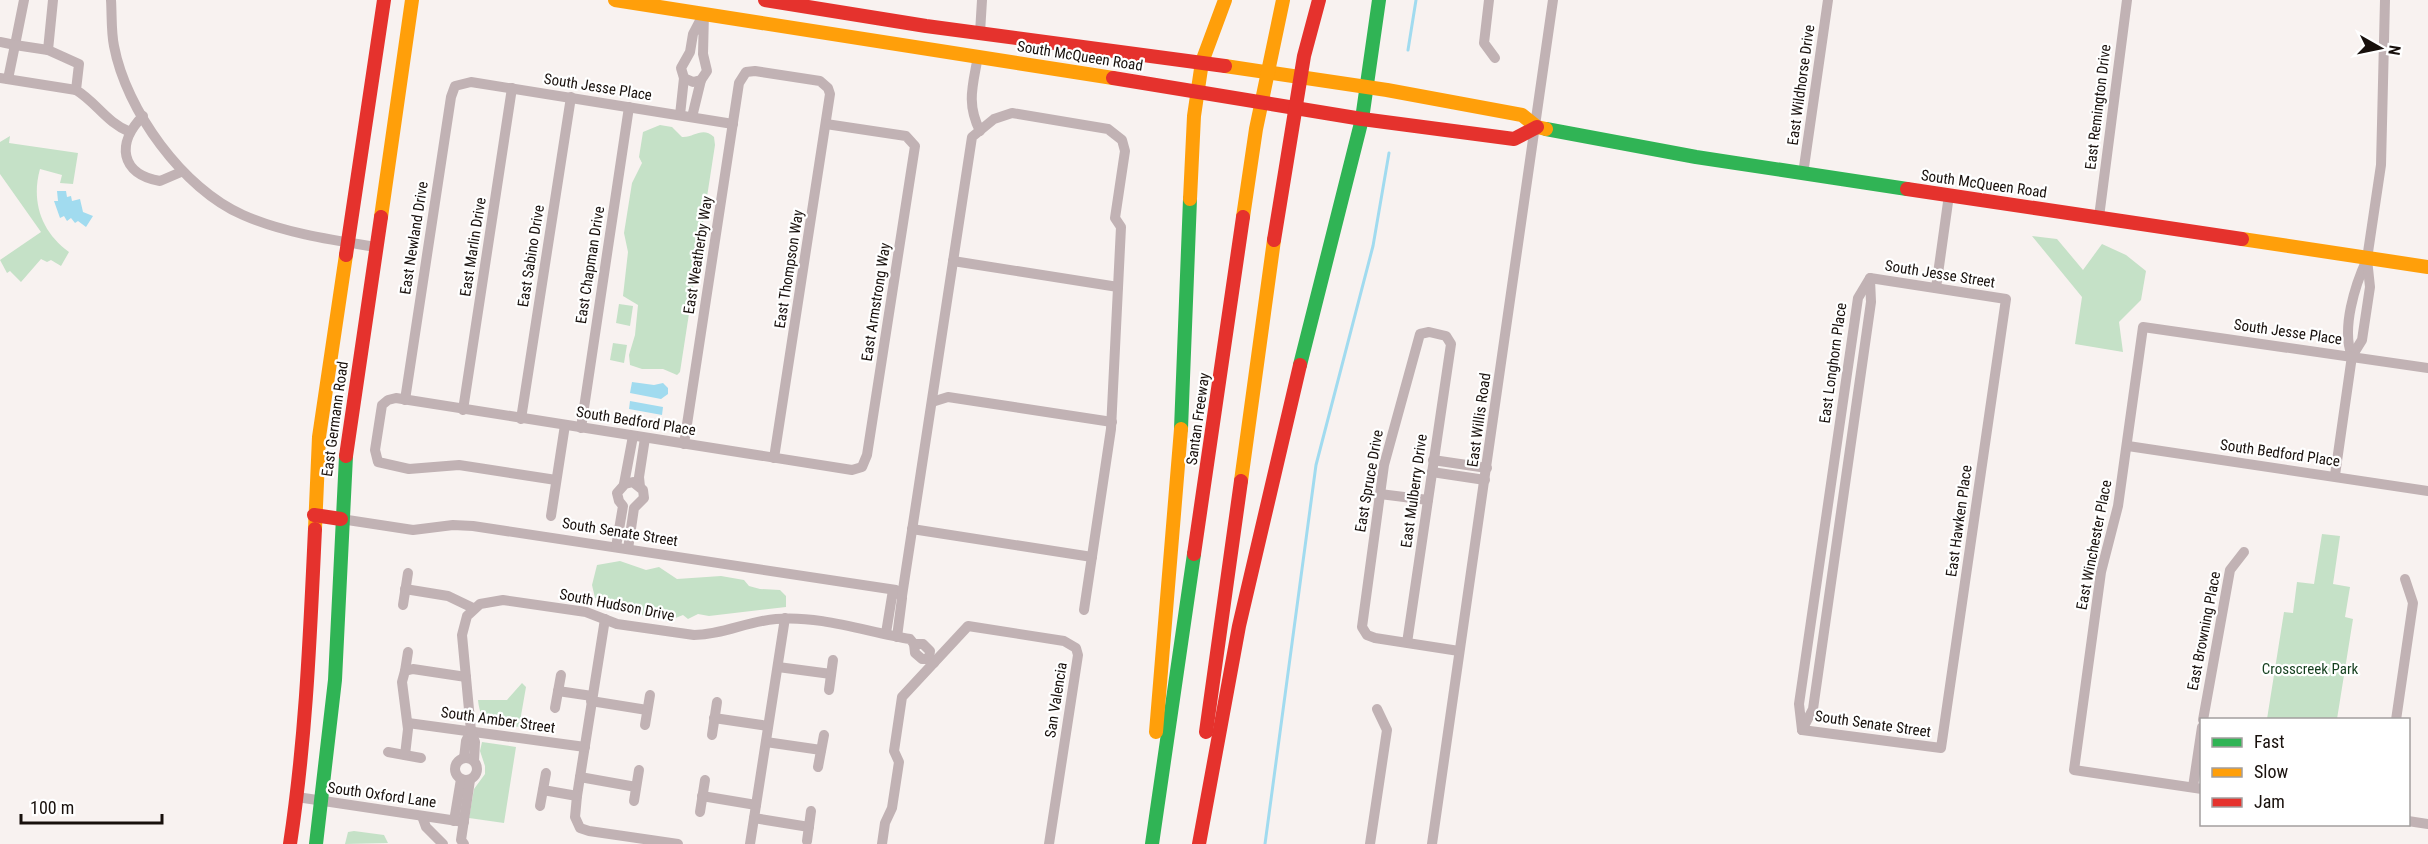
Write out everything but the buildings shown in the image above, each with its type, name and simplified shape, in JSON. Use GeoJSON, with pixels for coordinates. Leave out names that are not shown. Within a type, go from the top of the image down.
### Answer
{"type":"FeatureCollection","features":[{"type":"Feature","properties":{"kind":"main road","name":"East Germann Road"},"geometry":{"type":"LineString","coordinates":[[290,844],[308,685],[319,437],[384,0]]}},
{"type":"Feature","properties":{"kind":"main road","name":"East Germann Road"},"geometry":{"type":"LineString","coordinates":[[316,844],[335,680],[341,519],[346,456],[412,0]]}},
{"type":"Feature","properties":{"kind":"main road","name":"South McQueen Road"},"geometry":{"type":"LineString","coordinates":[[615,0],[705,6],[978,56],[1362,119],[1514,139],[1537,127]]}},
{"type":"Feature","properties":{"kind":"main road","name":"South McQueen Road"},"geometry":{"type":"LineString","coordinates":[[765,0],[980,33],[1369,86],[1522,115],[1537,127],[1624,144],[1803,174],[2428,267]]}},
{"type":"Feature","properties":{"kind":"main road"},"geometry":{"type":"LineString","coordinates":[[1144,844],[1161,687],[1176,491],[1194,116],[1202,62],[1225,0]]}},
{"type":"Feature","properties":{"kind":"main road","name":"Santan Freeway"},"geometry":{"type":"LineString","coordinates":[[1152,844],[1256,129],[1283,0]]}},
{"type":"Feature","properties":{"kind":"main road"},"geometry":{"type":"LineString","coordinates":[[1191,844],[1287,149],[1304,56],[1319,0]]}},
{"type":"Feature","properties":{"kind":"main road"},"geometry":{"type":"LineString","coordinates":[[1199,844],[1225,695],[1265,511],[1315,301],[1362,119],[1369,86],[1380,0]]}},
{"type":"Feature","properties":{"kind":"main road"},"geometry":{"type":"LineString","coordinates":[[978,56],[980,33]]}},
{"type":"Feature","properties":{"kind":"main road"},"geometry":{"type":"LineString","coordinates":[[314,515],[341,519]]}},
{"type":"Feature","properties":{"kind":"street"},"geometry":{"type":"LineString","coordinates":[[24,0],[15,45],[4,79],[76,90],[88,98],[114,126],[130,132]]}},
{"type":"Feature","properties":{"kind":"street"},"geometry":{"type":"LineString","coordinates":[[48,50],[53,0]]}},
{"type":"Feature","properties":{"kind":"street"},"geometry":{"type":"LineString","coordinates":[[111,0],[114,46],[131,95],[158,142],[181,172],[242,215],[285,230],[376,246]]}},
{"type":"Feature","properties":{"kind":"street"},"geometry":{"type":"LineString","coordinates":[[980,33],[982,0]]}},
{"type":"Feature","properties":{"kind":"street"},"geometry":{"type":"LineString","coordinates":[[1489,0],[1484,43],[1495,58]]}},
{"type":"Feature","properties":{"kind":"street","name":"East Willis Road"},"geometry":{"type":"LineString","coordinates":[[1432,844],[1554,0]]}},
{"type":"Feature","properties":{"kind":"street","name":"East Wildhorse Drive"},"geometry":{"type":"LineString","coordinates":[[1803,174],[1828,0]]}},
{"type":"Feature","properties":{"kind":"street","name":"East Remington Drive"},"geometry":{"type":"LineString","coordinates":[[2099,217],[2127,0]]}},
{"type":"Feature","properties":{"kind":"street"},"geometry":{"type":"LineString","coordinates":[[2334,475],[2352,356],[2362,340],[2370,287],[2367,259],[2381,165],[2385,0]]}},
{"type":"Feature","properties":{"kind":"street"},"geometry":{"type":"LineString","coordinates":[[680,115],[684,78],[681,63],[690,52],[693,34],[705,6]]}},
{"type":"Feature","properties":{"kind":"street"},"geometry":{"type":"LineString","coordinates":[[692,117],[701,80],[707,71],[703,54],[705,6]]}},
{"type":"Feature","properties":{"kind":"street"},"geometry":{"type":"LineString","coordinates":[[0,42],[48,50],[75,60],[79,64],[76,90]]}},
{"type":"Feature","properties":{"kind":"street"},"geometry":{"type":"LineString","coordinates":[[978,56],[970,103],[972,117],[980,131]]}},
{"type":"Feature","properties":{"kind":"street","name":"East Thompson Way"},"geometry":{"type":"LineString","coordinates":[[746,72],[755,71],[816,81],[826,85],[830,94],[774,458]]}},
{"type":"Feature","properties":{"kind":"street","name":"East Weatherby Way"},"geometry":{"type":"LineString","coordinates":[[684,444],[739,83],[746,72]]}},
{"type":"Feature","properties":{"kind":"street"},"geometry":{"type":"LineString","coordinates":[[684,78],[693,82],[701,80]]}},
{"type":"Feature","properties":{"kind":"street","name":"South Jesse Place"},"geometry":{"type":"LineString","coordinates":[[459,83],[471,82],[512,88],[733,124]]}},
{"type":"Feature","properties":{"kind":"street","name":"East Newland Drive"},"geometry":{"type":"LineString","coordinates":[[405,400],[451,98],[459,83]]}},
{"type":"Feature","properties":{"kind":"street","name":"East Marlin Drive"},"geometry":{"type":"LineString","coordinates":[[463,410],[512,88]]}},
{"type":"Feature","properties":{"kind":"street","name":"East Sabino Drive"},"geometry":{"type":"LineString","coordinates":[[520,418],[571,98]]}},
{"type":"Feature","properties":{"kind":"street","name":"East Chapman Drive"},"geometry":{"type":"LineString","coordinates":[[581,428],[629,107]]}},
{"type":"Feature","properties":{"kind":"street"},"geometry":{"type":"LineString","coordinates":[[932,661],[927,648],[914,644],[910,639],[892,635],[897,593],[912,530],[972,137],[994,119],[1012,113],[1108,129],[1122,140],[1125,152],[1115,218],[1121,227],[1112,422],[1084,610]]}},
{"type":"Feature","properties":{"kind":"street"},"geometry":{"type":"LineString","coordinates":[[143,116],[130,132],[125,145],[126,155],[133,168],[140,175],[160,181],[181,172]]}},
{"type":"Feature","properties":{"kind":"street","name":"East Armstrong Way"},"geometry":{"type":"LineString","coordinates":[[826,123],[903,135],[912,141],[915,153],[867,455],[862,467]]}},
{"type":"Feature","properties":{"kind":"street"},"geometry":{"type":"LineString","coordinates":[[1936,288],[1949,195]]}},
{"type":"Feature","properties":{"kind":"street"},"geometry":{"type":"LineString","coordinates":[[953,261],[1118,287]]}},
{"type":"Feature","properties":{"kind":"street","name":"South Jesse Street"},"geometry":{"type":"LineString","coordinates":[[1870,278],[2006,299]]}},
{"type":"Feature","properties":{"kind":"street","name":"East Longhorn Place"},"geometry":{"type":"LineString","coordinates":[[1802,730],[1799,704],[1858,298],[1870,278]]}},
{"type":"Feature","properties":{"kind":"street","name":"East Longhorn Place"},"geometry":{"type":"LineString","coordinates":[[1802,730],[1813,709],[1871,302],[1870,278]]}},
{"type":"Feature","properties":{"kind":"street","name":"East Hawken Place"},"geometry":{"type":"LineString","coordinates":[[1941,748],[2006,299]]}},
{"type":"Feature","properties":{"kind":"street","name":"South Jesse Place"},"geometry":{"type":"LineString","coordinates":[[2143,327],[2428,368]]}},
{"type":"Feature","properties":{"kind":"street","name":"East Winchester Place"},"geometry":{"type":"LineString","coordinates":[[2143,327],[2118,506],[2101,572],[2074,770],[2197,788]]}},
{"type":"Feature","properties":{"kind":"street","name":"East Spruce Drive"},"geometry":{"type":"LineString","coordinates":[[1407,643],[1367,635],[1362,627],[1384,465],[1420,334],[1429,332],[1446,336],[1451,344]]}},
{"type":"Feature","properties":{"kind":"street"},"geometry":{"type":"LineString","coordinates":[[1852,338],[1866,339]]}},
{"type":"Feature","properties":{"kind":"street","name":"East Mulberry Drive"},"geometry":{"type":"LineString","coordinates":[[1407,643],[1451,344]]}},
{"type":"Feature","properties":{"kind":"street"},"geometry":{"type":"LineString","coordinates":[[932,402],[948,398],[1112,422]]}},
{"type":"Feature","properties":{"kind":"street"},"geometry":{"type":"LineString","coordinates":[[405,400],[388,400],[382,405],[375,450],[378,462],[391,467],[409,469],[459,465],[556,480]]}},
{"type":"Feature","properties":{"kind":"street","name":"South Bedford Place"},"geometry":{"type":"LineString","coordinates":[[405,400],[852,470],[862,467]]}},
{"type":"Feature","properties":{"kind":"street"},"geometry":{"type":"LineString","coordinates":[[1840,422],[1854,423]]}},
{"type":"Feature","properties":{"kind":"street"},"geometry":{"type":"LineString","coordinates":[[551,516],[565,425]]}},
{"type":"Feature","properties":{"kind":"street"},"geometry":{"type":"LineString","coordinates":[[622,548],[623,506],[618,493],[624,484],[633,436]]}},
{"type":"Feature","properties":{"kind":"street"},"geometry":{"type":"LineString","coordinates":[[622,548],[634,508],[644,498],[639,477],[645,438]]}},
{"type":"Feature","properties":{"kind":"street","name":"South Bedford Place"},"geometry":{"type":"LineString","coordinates":[[2128,446],[2334,475],[2428,491]]}},
{"type":"Feature","properties":{"kind":"street"},"geometry":{"type":"LineString","coordinates":[[1433,460],[1487,468]]}},
{"type":"Feature","properties":{"kind":"street"},"geometry":{"type":"LineString","coordinates":[[1432,472],[1485,480]]}},
{"type":"Feature","properties":{"kind":"street"},"geometry":{"type":"LineString","coordinates":[[624,484],[633,482],[640,487]]}},
{"type":"Feature","properties":{"kind":"street"},"geometry":{"type":"LineString","coordinates":[[1380,494],[1428,500]]}},
{"type":"Feature","properties":{"kind":"street"},"geometry":{"type":"LineString","coordinates":[[1827,509],[1841,511]]}},
{"type":"Feature","properties":{"kind":"street","name":"South Senate Street"},"geometry":{"type":"LineString","coordinates":[[341,519],[413,530],[473,525],[897,593]]}},
{"type":"Feature","properties":{"kind":"street"},"geometry":{"type":"LineString","coordinates":[[912,530],[1092,557]]}},
{"type":"Feature","properties":{"kind":"street","name":"East Browning Place"},"geometry":{"type":"LineString","coordinates":[[2203,718],[2230,570],[2244,552]]}},
{"type":"Feature","properties":{"kind":"street"},"geometry":{"type":"LineString","coordinates":[[403,605],[408,573]]}},
{"type":"Feature","properties":{"kind":"street"},"geometry":{"type":"LineString","coordinates":[[2396,718],[2413,603],[2405,579]]}},
{"type":"Feature","properties":{"kind":"street"},"geometry":{"type":"LineString","coordinates":[[405,590],[448,596],[473,608],[467,616],[462,635],[471,731],[475,742],[469,759]]}},
{"type":"Feature","properties":{"kind":"street"},"geometry":{"type":"LineString","coordinates":[[1815,594],[1829,596]]}},
{"type":"Feature","properties":{"kind":"street","name":"South Hudson Drive"},"geometry":{"type":"LineString","coordinates":[[473,608],[488,601],[503,600],[586,612],[617,624],[694,635],[707,635],[764,620],[785,618],[892,635]]}},
{"type":"Feature","properties":{"kind":"street"},"geometry":{"type":"LineString","coordinates":[[750,844],[785,618]]}},
{"type":"Feature","properties":{"kind":"street"},"geometry":{"type":"LineString","coordinates":[[605,619],[591,699],[575,817],[580,828],[678,844]]}},
{"type":"Feature","properties":{"kind":"street","name":"San Valencia"},"geometry":{"type":"LineString","coordinates":[[882,844],[885,823],[892,808],[899,762],[894,751],[902,697],[932,661],[968,626],[1064,641],[1076,648],[1078,655],[1049,844]]}},
{"type":"Feature","properties":{"kind":"street"},"geometry":{"type":"LineString","coordinates":[[1407,643],[1459,651]]}},
{"type":"Feature","properties":{"kind":"street"},"geometry":{"type":"LineString","coordinates":[[405,755],[408,723],[402,682],[408,652]]}},
{"type":"Feature","properties":{"kind":"street"},"geometry":{"type":"LineString","coordinates":[[829,690],[833,660]]}},
{"type":"Feature","properties":{"kind":"street"},"geometry":{"type":"LineString","coordinates":[[778,667],[831,674]]}},
{"type":"Feature","properties":{"kind":"street"},"geometry":{"type":"LineString","coordinates":[[405,671],[413,669],[466,677]]}},
{"type":"Feature","properties":{"kind":"street"},"geometry":{"type":"LineString","coordinates":[[555,708],[561,675]]}},
{"type":"Feature","properties":{"kind":"street"},"geometry":{"type":"LineString","coordinates":[[1803,677],[1817,678]]}},
{"type":"Feature","properties":{"kind":"street"},"geometry":{"type":"LineString","coordinates":[[558,691],[647,710]]}},
{"type":"Feature","properties":{"kind":"street"},"geometry":{"type":"LineString","coordinates":[[645,725],[650,695]]}},
{"type":"Feature","properties":{"kind":"street"},"geometry":{"type":"LineString","coordinates":[[712,735],[717,702]]}},
{"type":"Feature","properties":{"kind":"street"},"geometry":{"type":"LineString","coordinates":[[1370,844],[1387,730],[1377,709]]}},
{"type":"Feature","properties":{"kind":"street"},"geometry":{"type":"LineString","coordinates":[[714,718],[768,726]]}},
{"type":"Feature","properties":{"kind":"street","name":"South Amber Street"},"geometry":{"type":"LineString","coordinates":[[408,723],[585,747]]}},
{"type":"Feature","properties":{"kind":"street","name":"South Senate Street"},"geometry":{"type":"LineString","coordinates":[[1802,730],[1941,748]]}},
{"type":"Feature","properties":{"kind":"street"},"geometry":{"type":"LineString","coordinates":[[818,767],[824,735]]}},
{"type":"Feature","properties":{"kind":"street"},"geometry":{"type":"LineString","coordinates":[[766,742],[820,750]]}},
{"type":"Feature","properties":{"kind":"street"},"geometry":{"type":"LineString","coordinates":[[2197,788],[2200,751]]}},
{"type":"Feature","properties":{"kind":"street"},"geometry":{"type":"LineString","coordinates":[[388,753],[421,758]]}},
{"type":"Feature","properties":{"kind":"street"},"geometry":{"type":"LineString","coordinates":[[464,844],[461,840],[459,821],[465,779],[477,771],[469,759]]}},
{"type":"Feature","properties":{"kind":"street"},"geometry":{"type":"LineString","coordinates":[[465,779],[455,769],[458,762],[469,759]]}},
{"type":"Feature","properties":{"kind":"street"},"geometry":{"type":"LineString","coordinates":[[634,801],[639,770]]}},
{"type":"Feature","properties":{"kind":"street"},"geometry":{"type":"LineString","coordinates":[[540,806],[546,773]]}},
{"type":"Feature","properties":{"kind":"street"},"geometry":{"type":"LineString","coordinates":[[580,777],[636,787]]}},
{"type":"Feature","properties":{"kind":"street"},"geometry":{"type":"LineString","coordinates":[[700,812],[705,780]]}},
{"type":"Feature","properties":{"kind":"street"},"geometry":{"type":"LineString","coordinates":[[543,790],[577,796]]}},
{"type":"Feature","properties":{"kind":"street"},"geometry":{"type":"LineString","coordinates":[[702,796],[756,805]]}},
{"type":"Feature","properties":{"kind":"street","name":"South Oxford Lane"},"geometry":{"type":"LineString","coordinates":[[297,797],[459,821]]}},
{"type":"Feature","properties":{"kind":"street"},"geometry":{"type":"LineString","coordinates":[[807,841],[811,811]]}},
{"type":"Feature","properties":{"kind":"street"},"geometry":{"type":"LineString","coordinates":[[422,816],[426,827],[443,844]]}},
{"type":"Feature","properties":{"kind":"street"},"geometry":{"type":"LineString","coordinates":[[754,818],[808,827]]}},
{"type":"Feature","properties":{"kind":"street"},"geometry":{"type":"LineString","coordinates":[[2410,821],[2428,824]]}},
{"type":"Feature","properties":{"kind":"green space"},"geometry":{"type":"Polygon","coordinates":[[[660,125],[672,127],[682,137],[706,132],[714,137],[715,145],[680,372],[677,375],[663,369],[642,369],[630,365],[629,355],[635,335],[638,305],[623,296],[628,252],[624,233],[632,183],[642,163],[639,157],[643,132],[660,125]]]}},
{"type":"Feature","properties":{"kind":"green space"},"geometry":{"type":"Polygon","coordinates":[[[10,136],[9,143],[78,153],[73,184],[60,183],[62,175],[40,169],[38,181],[38,204],[45,225],[59,244],[69,252],[61,266],[51,260],[47,262],[41,259],[21,282],[10,271],[7,273],[0,260],[41,232],[0,174],[0,142],[10,136]]]}},
{"type":"Feature","properties":{"kind":"green space"},"geometry":{"type":"Polygon","coordinates":[[[2032,236],[2057,239],[2083,270],[2102,244],[2126,255],[2146,271],[2141,300],[2119,322],[2123,352],[2075,344],[2082,297],[2032,236]]]}},
{"type":"Feature","properties":{"kind":"green space"},"geometry":{"type":"Polygon","coordinates":[[[619,304],[633,306],[630,326],[616,323],[619,304]]]}},
{"type":"Feature","properties":{"kind":"green space"},"geometry":{"type":"Polygon","coordinates":[[[613,343],[627,345],[624,363],[610,360],[613,343]]]}},
{"type":"Feature","properties":{"kind":"green space","name":"Crosscreek Park"},"geometry":{"type":"Polygon","coordinates":[[[2322,534],[2340,536],[2333,584],[2350,587],[2345,617],[2353,619],[2337,718],[2267,718],[2284,612],[2293,613],[2297,582],[2314,584],[2322,534]]]}},
{"type":"Feature","properties":{"kind":"green space"},"geometry":{"type":"Polygon","coordinates":[[[620,561],[646,570],[659,567],[677,579],[721,576],[744,580],[749,586],[780,590],[786,596],[786,607],[709,616],[698,614],[688,619],[683,615],[668,621],[644,617],[634,606],[595,598],[592,585],[597,565],[620,561]]]}},
{"type":"Feature","properties":{"kind":"green space"},"geometry":{"type":"Polygon","coordinates":[[[522,683],[526,687],[519,727],[490,723],[482,716],[478,700],[507,700],[522,683]]]}},
{"type":"Feature","properties":{"kind":"green space"},"geometry":{"type":"Polygon","coordinates":[[[482,742],[516,747],[504,823],[469,818],[474,789],[485,774],[480,751],[482,742]]]}},
{"type":"Feature","properties":{"kind":"green space"},"geometry":{"type":"Polygon","coordinates":[[[348,832],[384,835],[388,843],[345,844],[348,832]]]}},
{"type":"Feature","properties":{"kind":"water"},"geometry":{"type":"Polygon","coordinates":[[[57,191],[66,191],[67,197],[71,196],[72,201],[80,199],[83,212],[93,216],[86,227],[78,221],[75,223],[71,218],[67,221],[64,216],[60,218],[54,201],[58,201],[57,191]]]}},
{"type":"Feature","properties":{"kind":"water"},"geometry":{"type":"Polygon","coordinates":[[[632,382],[654,385],[663,383],[668,388],[668,394],[661,399],[630,393],[632,382]]]}},
{"type":"Feature","properties":{"kind":"water"},"geometry":{"type":"Polygon","coordinates":[[[630,401],[663,407],[662,415],[629,409],[630,401]]]}},
{"type":"Feature","properties":{"kind":"waterway"},"geometry":{"type":"LineString","coordinates":[[1408,50],[1416,0]]}},
{"type":"Feature","properties":{"kind":"waterway"},"geometry":{"type":"LineString","coordinates":[[1265,844],[1316,465],[1373,246],[1389,153]]}},
{"type":"Feature","properties":{"kind":"traffic: fast"},"geometry":{"type":"LineString","coordinates":[[1300,365],[1362,119],[1379,0]]}},
{"type":"Feature","properties":{"kind":"traffic: fast"},"geometry":{"type":"LineString","coordinates":[[1546,129],[1696,157],[1907,189]]}},
{"type":"Feature","properties":{"kind":"traffic: fast"},"geometry":{"type":"LineString","coordinates":[[1181,429],[1190,199]]}},
{"type":"Feature","properties":{"kind":"traffic: fast"},"geometry":{"type":"LineString","coordinates":[[316,844],[335,680],[346,456]]}},
{"type":"Feature","properties":{"kind":"traffic: fast"},"geometry":{"type":"LineString","coordinates":[[1152,844],[1194,554]]}},
{"type":"Feature","properties":{"kind":"traffic: slow"},"geometry":{"type":"LineString","coordinates":[[381,217],[412,0]]}},
{"type":"Feature","properties":{"kind":"traffic: slow"},"geometry":{"type":"LineString","coordinates":[[615,0],[1113,78]]}},
{"type":"Feature","properties":{"kind":"traffic: slow"},"geometry":{"type":"LineString","coordinates":[[1190,199],[1194,116],[1202,62],[1225,0]]}},
{"type":"Feature","properties":{"kind":"traffic: slow"},"geometry":{"type":"LineString","coordinates":[[1243,217],[1256,129],[1283,0]]}},
{"type":"Feature","properties":{"kind":"traffic: slow"},"geometry":{"type":"LineString","coordinates":[[1225,66],[1387,90],[1522,115],[1537,127],[1546,129]]}},
{"type":"Feature","properties":{"kind":"traffic: slow"},"geometry":{"type":"LineString","coordinates":[[2242,239],[2428,267]]}},
{"type":"Feature","properties":{"kind":"traffic: slow"},"geometry":{"type":"LineString","coordinates":[[1241,481],[1274,240]]}},
{"type":"Feature","properties":{"kind":"traffic: slow"},"geometry":{"type":"LineString","coordinates":[[315,529],[319,437],[346,255]]}},
{"type":"Feature","properties":{"kind":"traffic: slow"},"geometry":{"type":"LineString","coordinates":[[1156,732],[1181,429]]}},
{"type":"Feature","properties":{"kind":"traffic: jam"},"geometry":{"type":"LineString","coordinates":[[346,255],[384,0]]}},
{"type":"Feature","properties":{"kind":"traffic: jam"},"geometry":{"type":"LineString","coordinates":[[765,0],[926,26],[1225,66]]}},
{"type":"Feature","properties":{"kind":"traffic: jam"},"geometry":{"type":"LineString","coordinates":[[1274,240],[1304,56],[1319,0]]}},
{"type":"Feature","properties":{"kind":"traffic: jam"},"geometry":{"type":"LineString","coordinates":[[1113,78],[1362,119],[1514,139],[1537,127]]}},
{"type":"Feature","properties":{"kind":"traffic: jam"},"geometry":{"type":"LineString","coordinates":[[1907,189],[2242,239]]}},
{"type":"Feature","properties":{"kind":"traffic: jam"},"geometry":{"type":"LineString","coordinates":[[346,456],[381,217]]}},
{"type":"Feature","properties":{"kind":"traffic: jam"},"geometry":{"type":"LineString","coordinates":[[1194,554],[1243,217]]}},
{"type":"Feature","properties":{"kind":"traffic: jam"},"geometry":{"type":"LineString","coordinates":[[1199,844],[1239,626],[1300,365]]}},
{"type":"Feature","properties":{"kind":"traffic: jam"},"geometry":{"type":"LineString","coordinates":[[1206,732],[1241,481]]}},
{"type":"Feature","properties":{"kind":"traffic: jam"},"geometry":{"type":"LineString","coordinates":[[314,515],[341,519]]}},
{"type":"Feature","properties":{"kind":"traffic: jam"},"geometry":{"type":"LineString","coordinates":[[290,844],[304,726],[315,529]]}}]}
